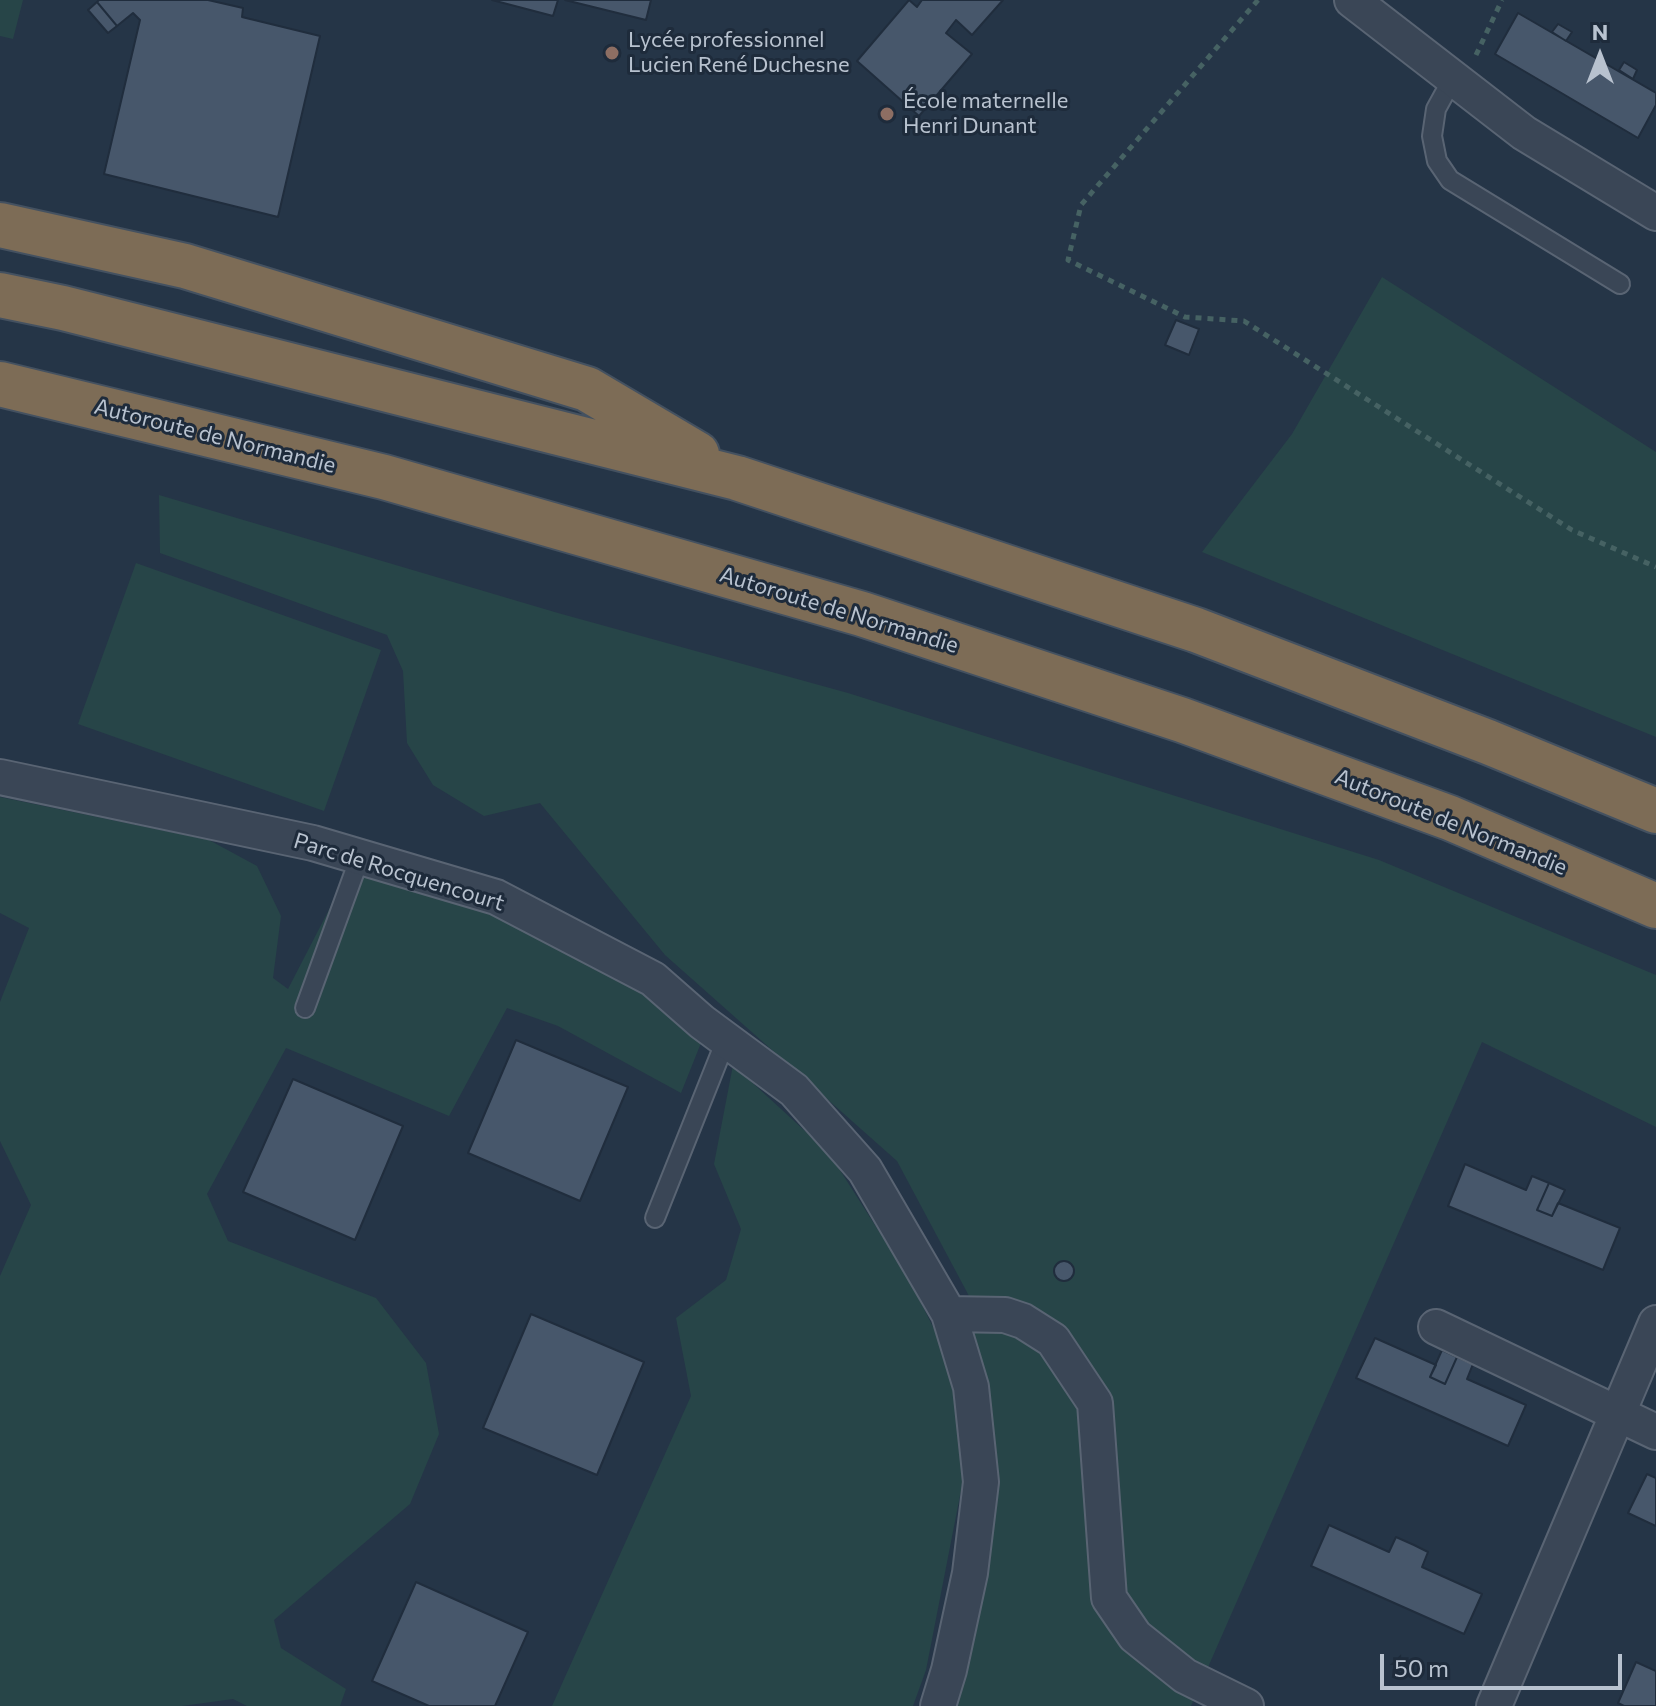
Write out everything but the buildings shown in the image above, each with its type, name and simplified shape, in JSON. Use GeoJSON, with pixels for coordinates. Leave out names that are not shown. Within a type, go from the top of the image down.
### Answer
{"type":"FeatureCollection","features":[{"type":"Feature","properties":{"kind":"highway"},"geometry":{"type":"LineString","coordinates":[[0,225],[185,266],[587,389],[737,478]]}},
{"type":"Feature","properties":{"kind":"highway"},"geometry":{"type":"LineString","coordinates":[[0,295],[109,319],[737,478],[1196,630],[1488,742],[1656,811]]}},
{"type":"Feature","properties":{"kind":"highway","name":"Autoroute de Normandie"},"geometry":{"type":"LineString","coordinates":[[0,384],[384,477],[862,614],[1182,720],[1420,807],[1656,906]]}},
{"type":"Feature","properties":{"kind":"street"},"geometry":{"type":"LineString","coordinates":[[1352,0],[1524,133],[1656,213]]}},
{"type":"Feature","properties":{"kind":"street","name":"Parc de Rocquencourt"},"geometry":{"type":"LineString","coordinates":[[0,777],[313,843],[496,897],[653,979],[726,1040],[794,1090],[865,1170],[949,1314],[971,1387],[981,1482],[970,1573],[938,1706]]}},
{"type":"Feature","properties":{"kind":"street"},"geometry":{"type":"LineString","coordinates":[[949,1314],[1005,1315],[1023,1321],[1053,1340],[1095,1403],[1109,1598],[1135,1636],[1185,1676],[1246,1706]]}},
{"type":"Feature","properties":{"kind":"street"},"geometry":{"type":"LineString","coordinates":[[1494,1706],[1656,1323]]}},
{"type":"Feature","properties":{"kind":"street"},"geometry":{"type":"LineString","coordinates":[[1436,1327],[1656,1432]]}},
{"type":"Feature","properties":{"kind":"lane"},"geometry":{"type":"LineString","coordinates":[[1457,82],[1436,109],[1432,136],[1437,161],[1450,180],[1620,284]]}},
{"type":"Feature","properties":{"kind":"lane"},"geometry":{"type":"LineString","coordinates":[[305,1008],[360,857]]}},
{"type":"Feature","properties":{"kind":"lane"},"geometry":{"type":"LineString","coordinates":[[655,1218],[726,1040]]}},
{"type":"Feature","properties":{"kind":"path"},"geometry":{"type":"LineString","coordinates":[[1258,0],[1081,205],[1068,260],[1185,317],[1244,321],[1572,530],[1656,567]]}},
{"type":"Feature","properties":{"kind":"path"},"geometry":{"type":"LineString","coordinates":[[1457,82],[1502,0]]}},
{"type":"Feature","properties":{"kind":"green space"},"geometry":{"type":"Polygon","coordinates":[[[0,0],[23,0],[13,39],[0,36],[0,0]]]}},
{"type":"Feature","properties":{"kind":"green space"},"geometry":{"type":"Polygon","coordinates":[[[1382,277],[1656,452],[1656,737],[1202,552],[1292,434],[1382,277]]]}},
{"type":"Feature","properties":{"kind":"green space"},"geometry":{"type":"Polygon","coordinates":[[[159,495],[558,613],[848,693],[1379,860],[1656,975],[1656,1127],[1482,1042],[1191,1706],[954,1706],[969,1657],[996,1487],[969,1296],[897,1161],[665,955],[540,803],[484,816],[433,785],[407,743],[403,671],[387,635],[160,553],[159,495]]]}},
{"type":"Feature","properties":{"kind":"green space"},"geometry":{"type":"Polygon","coordinates":[[[136,563],[381,650],[324,811],[78,724],[136,563]]]}},
{"type":"Feature","properties":{"kind":"green space"},"geometry":{"type":"Polygon","coordinates":[[[0,797],[209,840],[257,866],[281,916],[273,978],[288,989],[351,867],[504,913],[648,990],[701,1043],[681,1093],[558,1026],[507,1008],[449,1116],[286,1048],[207,1194],[228,1241],[376,1298],[426,1363],[439,1434],[410,1504],[274,1620],[281,1648],[346,1689],[340,1706],[247,1706],[233,1699],[182,1706],[0,1706],[0,1276],[31,1205],[0,1141],[0,1002],[29,928],[0,913],[0,797]]]}},
{"type":"Feature","properties":{"kind":"green space"},"geometry":{"type":"Polygon","coordinates":[[[733,1065],[829,1153],[908,1277],[955,1371],[965,1470],[926,1670],[913,1706],[552,1706],[691,1396],[676,1318],[726,1280],[741,1229],[714,1164],[733,1065]]]}},
{"type":"Feature","properties":{"kind":"place","name":"Lycée professionnel Lucien René Duchesne"},"geometry":{"type":"Point","coordinates":[612,53]}},
{"type":"Feature","properties":{"kind":"place","name":"École maternelle Henri Dunant"},"geometry":{"type":"Point","coordinates":[887,114]}}]}
